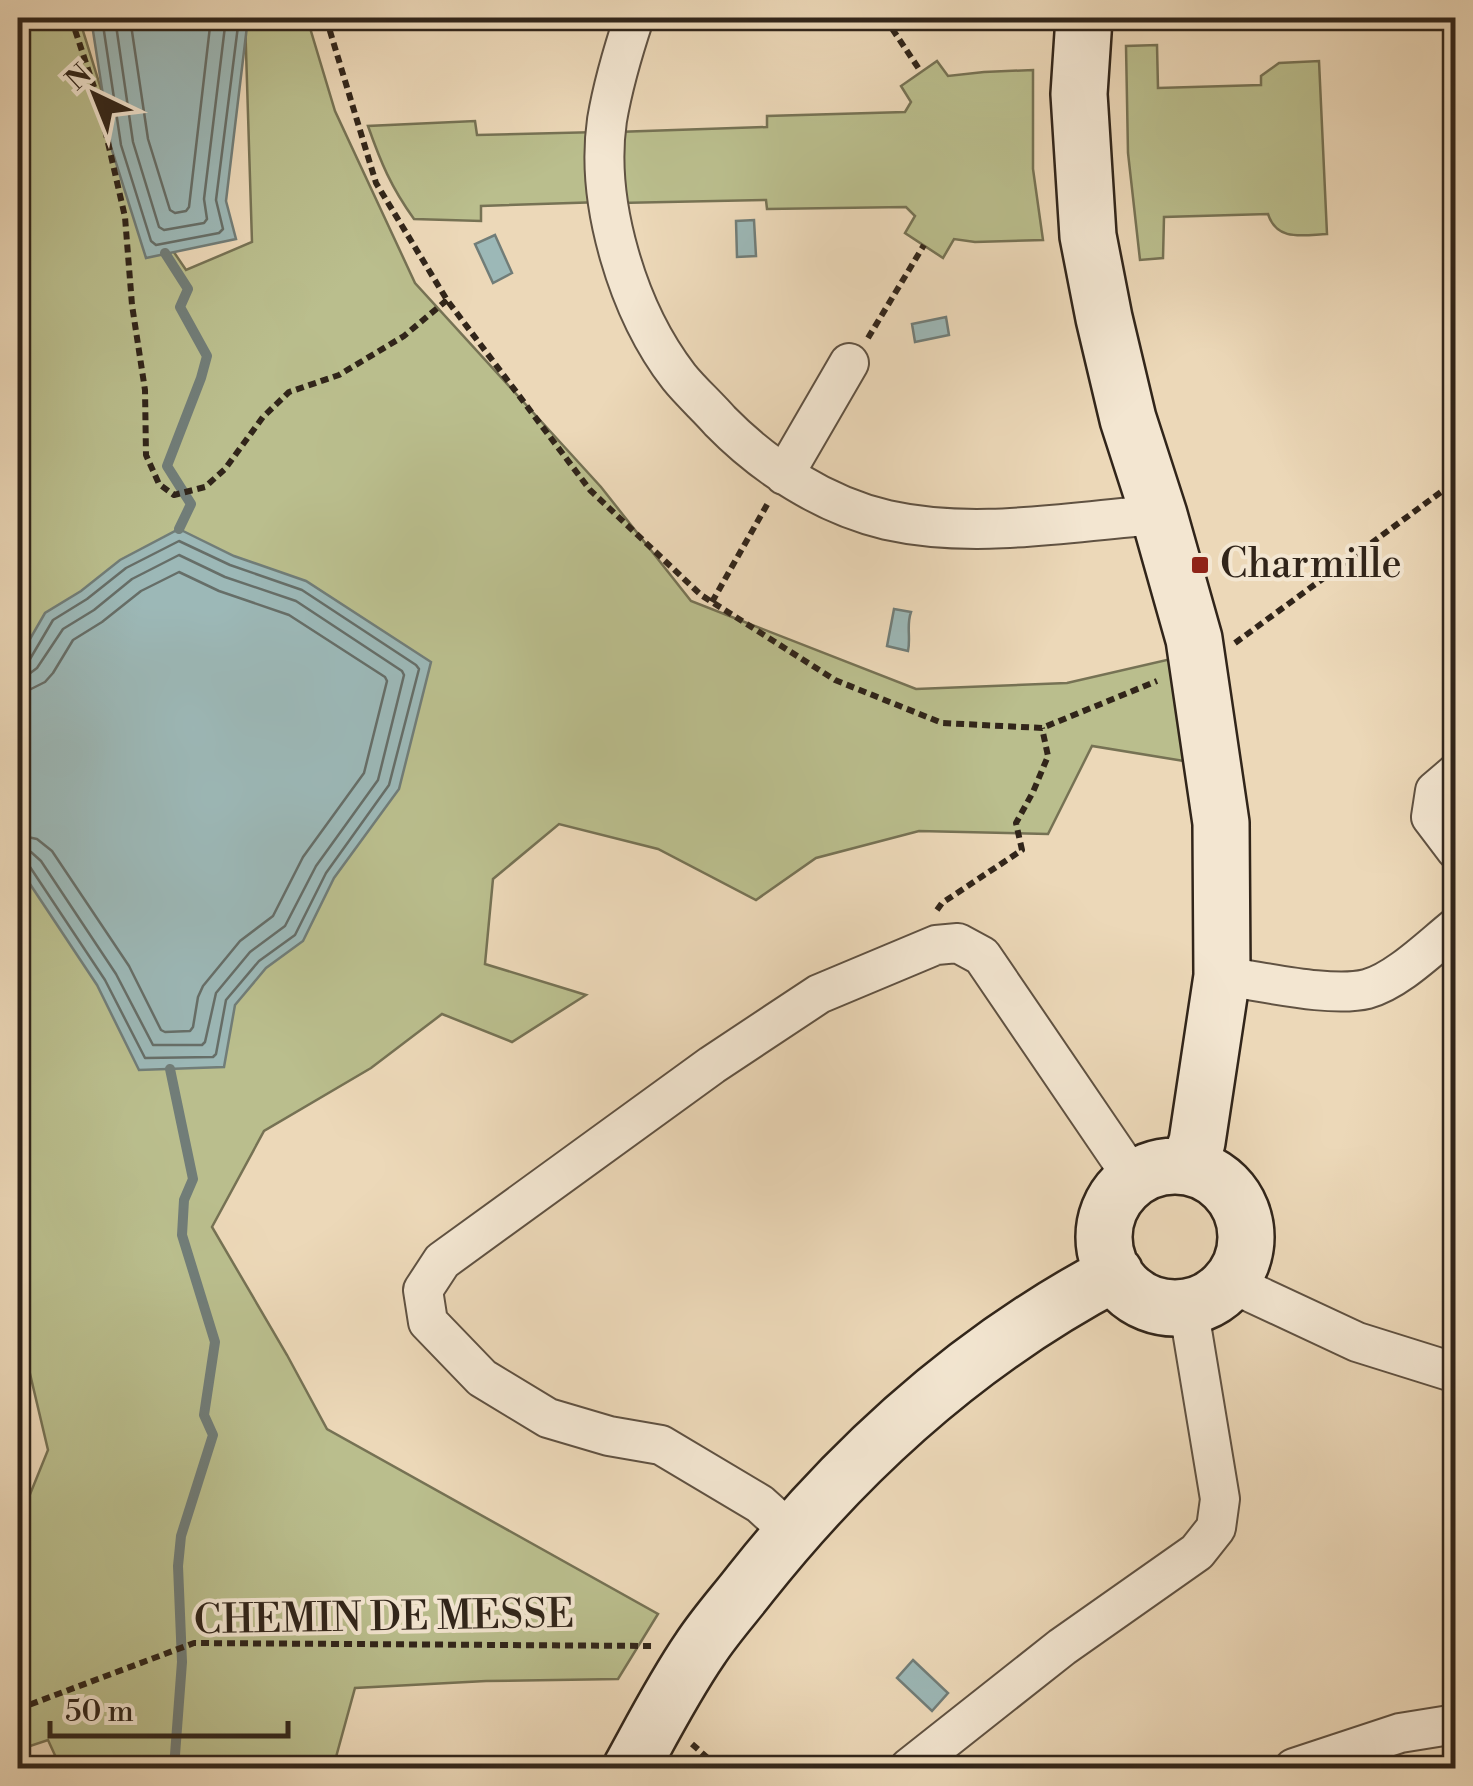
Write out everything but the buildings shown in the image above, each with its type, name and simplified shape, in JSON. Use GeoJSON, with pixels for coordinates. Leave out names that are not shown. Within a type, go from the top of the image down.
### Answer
{"type":"FeatureCollection","features":[{"type":"Feature","properties":{"kind":"street"},"geometry":{"type":"LineString","coordinates":[[634,18],[607,123],[607,182],[623,270],[638,310],[679,377],[735,436],[784,475],[841,505],[888,520],[954,528],[1054,526],[1158,515]]}},
{"type":"Feature","properties":{"kind":"street"},"geometry":{"type":"LineString","coordinates":[[1084,18],[1079,94],[1088,236],[1128,419],[1194,639],[1221,823],[1222,976],[1197,1142],[1188,1167]]}},
{"type":"Feature","properties":{"kind":"street"},"geometry":{"type":"LineString","coordinates":[[784,475],[849,364]]}},
{"type":"Feature","properties":{"kind":"street"},"geometry":{"type":"LineString","coordinates":[[1456,773],[1434,791],[1432,817],[1456,850]]}},
{"type":"Feature","properties":{"kind":"street"},"geometry":{"type":"LineString","coordinates":[[1222,976],[1338,992],[1370,988],[1398,973],[1456,928]]}},
{"type":"Feature","properties":{"kind":"street"},"geometry":{"type":"LineString","coordinates":[[791,1532],[760,1504],[661,1445],[608,1436],[548,1418],[482,1378],[428,1322],[423,1290],[442,1261],[712,1065],[819,994],[936,945],[958,943],[982,956],[1132,1181]]}},
{"type":"Feature","properties":{"kind":"street"},"geometry":{"type":"LineString","coordinates":[[909,1768],[1048,1658],[1197,1552],[1216,1528],[1220,1498],[1209,1294],[1240,1265],[1246,1229],[1242,1212],[1221,1182],[1188,1167],[1154,1169],[1132,1181],[1118,1196],[1104,1234],[1114,1273],[1142,1299],[1160,1306],[1209,1294],[1252,1293],[1357,1342],[1456,1372]]}},
{"type":"Feature","properties":{"kind":"street"},"geometry":{"type":"LineString","coordinates":[[632,1768],[701,1647],[791,1532],[868,1452],[946,1382],[1035,1319],[1114,1273]]}},
{"type":"Feature","properties":{"kind":"street"},"geometry":{"type":"LineString","coordinates":[[1294,1768],[1400,1733],[1456,1724]]}},
{"type":"Feature","properties":{"kind":"path"},"geometry":{"type":"LineString","coordinates":[[71,18],[98,99],[125,217],[132,305],[145,390],[146,455],[159,484],[174,495],[204,488],[225,469],[262,417],[289,392],[340,374],[404,336],[447,300]]}},
{"type":"Feature","properties":{"kind":"path"},"geometry":{"type":"LineString","coordinates":[[326,18],[376,183],[447,300],[590,490],[701,594],[835,680],[942,723],[1042,728],[1168,676],[1199,668],[1456,481]]}},
{"type":"Feature","properties":{"kind":"path"},"geometry":{"type":"LineString","coordinates":[[885,18],[921,72]]}},
{"type":"Feature","properties":{"kind":"path"},"geometry":{"type":"LineString","coordinates":[[849,364],[924,245]]}},
{"type":"Feature","properties":{"kind":"path"},"geometry":{"type":"LineString","coordinates":[[712,602],[784,475]]}},
{"type":"Feature","properties":{"kind":"path"},"geometry":{"type":"LineString","coordinates":[[936,945],[933,917],[942,902],[1022,850],[1016,823],[1048,756],[1042,728]]}},
{"type":"Feature","properties":{"kind":"path","name":"CHEMIN DE MESSE"},"geometry":{"type":"LineString","coordinates":[[18,1709],[194,1643],[701,1647]]}},
{"type":"Feature","properties":{"kind":"green space"},"geometry":{"type":"Polygon","coordinates":[[[18,18],[79,18],[140,202],[186,270],[252,242],[245,18],[307,18],[335,111],[415,283],[601,487],[691,601],[916,689],[1067,683],[1184,656],[1190,762],[1092,746],[1048,834],[919,831],[816,858],[756,900],[658,849],[559,824],[493,879],[485,964],[586,995],[512,1042],[442,1014],[371,1068],[264,1131],[212,1227],[327,1429],[658,1614],[618,1679],[355,1688],[333,1768],[56,1768],[59,1764],[48,1740],[18,1750],[18,1524],[48,1450],[18,1323],[18,18]]]}},
{"type":"Feature","properties":{"kind":"green space"},"geometry":{"type":"Polygon","coordinates":[[[1157,45],[1158,88],[1261,85],[1261,76],[1279,63],[1319,61],[1327,234],[1284,233],[1268,214],[1164,217],[1163,258],[1140,260],[1128,153],[1126,46],[1157,45]]]}},
{"type":"Feature","properties":{"kind":"green space"},"geometry":{"type":"Polygon","coordinates":[[[937,61],[948,76],[1033,70],[1033,169],[1043,240],[954,239],[943,258],[905,233],[915,216],[906,207],[767,209],[766,200],[619,203],[616,132],[767,127],[767,116],[905,112],[911,102],[901,86],[937,61]]]}},
{"type":"Feature","properties":{"kind":"green space"},"geometry":{"type":"Polygon","coordinates":[[[475,121],[477,135],[599,132],[602,202],[481,206],[481,221],[414,219],[387,174],[368,126],[475,121]]]}},
{"type":"Feature","properties":{"kind":"water"},"geometry":{"type":"Polygon","coordinates":[[[91,18],[248,18],[226,201],[236,239],[146,258],[111,147],[91,18]]]}},
{"type":"Feature","properties":{"kind":"water"},"geometry":{"type":"Polygon","coordinates":[[[754,220],[756,256],[737,257],[736,221],[754,220]]]}},
{"type":"Feature","properties":{"kind":"water"},"geometry":{"type":"Polygon","coordinates":[[[495,235],[512,273],[493,283],[475,244],[495,235]]]}},
{"type":"Feature","properties":{"kind":"water"},"geometry":{"type":"Polygon","coordinates":[[[946,317],[949,335],[915,342],[912,324],[946,317]]]}},
{"type":"Feature","properties":{"kind":"water"},"geometry":{"type":"Polygon","coordinates":[[[179,529],[234,556],[306,581],[431,662],[399,789],[334,878],[303,941],[266,968],[235,1005],[224,1067],[139,1070],[97,985],[18,866],[18,665],[45,613],[120,560],[179,529]]]}},
{"type":"Feature","properties":{"kind":"water"},"geometry":{"type":"Polygon","coordinates":[[[894,609],[911,612],[908,651],[887,646],[894,609]]]}},
{"type":"Feature","properties":{"kind":"water"},"geometry":{"type":"Polygon","coordinates":[[[913,1660],[948,1693],[932,1711],[897,1678],[913,1660]]]}},
{"type":"Feature","properties":{"kind":"waterway"},"geometry":{"type":"LineString","coordinates":[[165,253],[188,289],[180,307],[207,356],[167,466],[191,504],[179,529]]}},
{"type":"Feature","properties":{"kind":"waterway"},"geometry":{"type":"LineString","coordinates":[[170,1069],[193,1179],[184,1200],[182,1235],[215,1342],[204,1415],[213,1435],[181,1536],[178,1566],[182,1662],[174,1768]]}},
{"type":"Feature","properties":{"kind":"place","name":"Charmille"},"geometry":{"type":"Point","coordinates":[1200,565]}}]}
